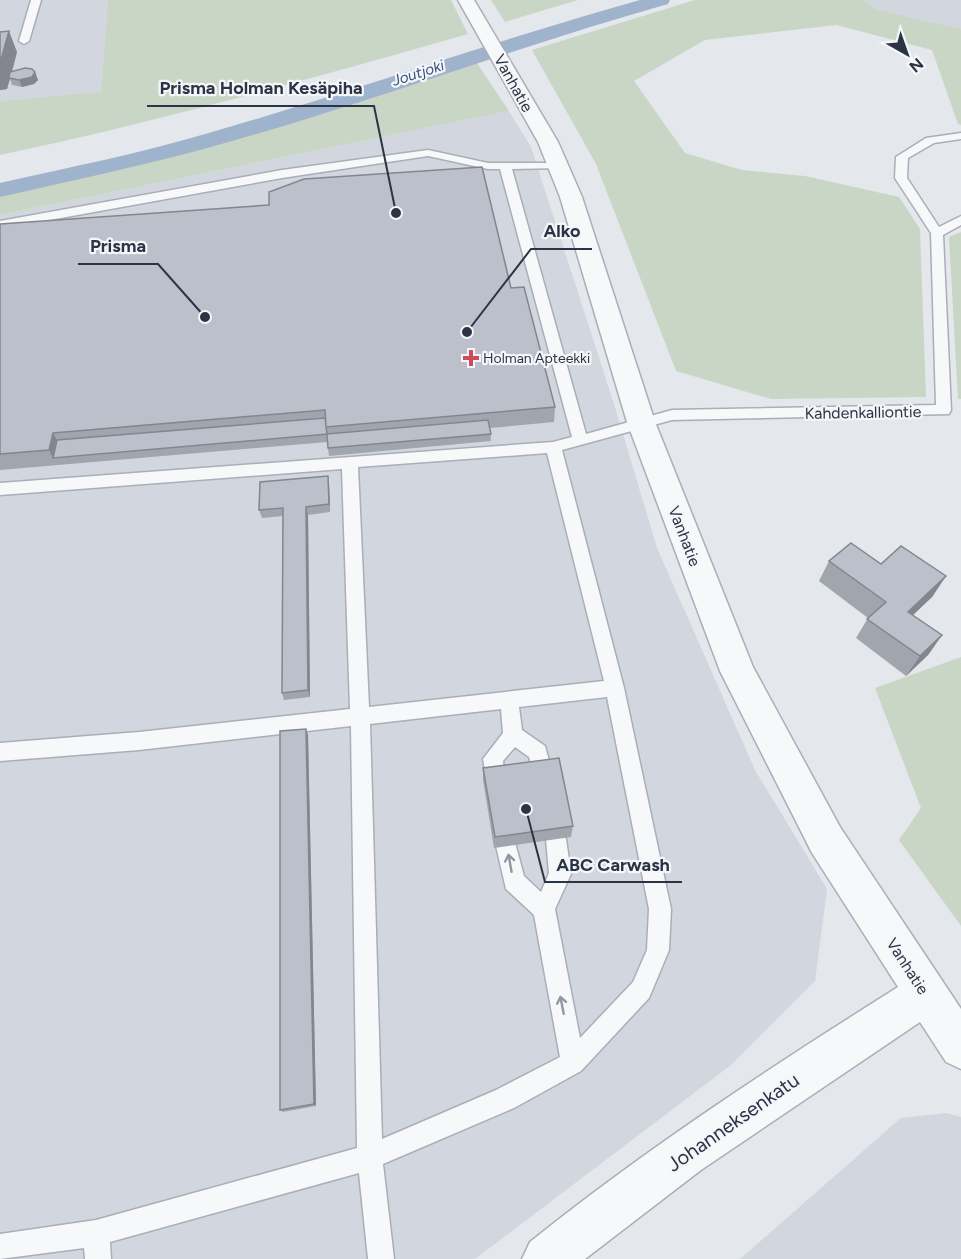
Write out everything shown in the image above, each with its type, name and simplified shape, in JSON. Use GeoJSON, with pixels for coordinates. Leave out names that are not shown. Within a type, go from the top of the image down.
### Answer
{"type":"FeatureCollection","features":[{"type":"Feature","properties":{"kind":"street","name":"Vanhatie"},"geometry":{"type":"LineString","coordinates":[[466,0],[548,142],[571,197],[641,422],[737,671],[826,840],[961,1047]]}},
{"type":"Feature","properties":{"kind":"street","name":"Johanneksenkatu"},"geometry":{"type":"LineString","coordinates":[[547,1259],[596,1218],[771,1094],[926,994]]}},
{"type":"Feature","properties":{"kind":"lane"},"geometry":{"type":"LineString","coordinates":[[24,41],[36,0]]}},
{"type":"Feature","properties":{"kind":"lane"},"geometry":{"type":"LineString","coordinates":[[961,136],[938,136],[917,145],[902,157],[902,178],[937,233],[961,220]]}},
{"type":"Feature","properties":{"kind":"lane"},"geometry":{"type":"LineString","coordinates":[[0,225],[282,174],[428,153],[488,166],[557,166]]}},
{"type":"Feature","properties":{"kind":"lane"},"geometry":{"type":"LineString","coordinates":[[505,166],[580,440]]}},
{"type":"Feature","properties":{"kind":"lane","name":"Kahdenkalliontie"},"geometry":{"type":"LineString","coordinates":[[641,422],[672,415],[944,410],[937,233]]}},
{"type":"Feature","properties":{"kind":"lane"},"geometry":{"type":"LineString","coordinates":[[0,489],[553,447],[641,422]]}},
{"type":"Feature","properties":{"kind":"lane"},"geometry":{"type":"LineString","coordinates":[[0,1246],[96,1233],[370,1157],[505,1099],[573,1063],[641,990],[658,950],[660,909],[615,688],[553,447]]}},
{"type":"Feature","properties":{"kind":"lane"},"geometry":{"type":"LineString","coordinates":[[350,462],[360,716],[370,1157],[381,1259]]}},
{"type":"Feature","properties":{"kind":"lane"},"geometry":{"type":"LineString","coordinates":[[0,752],[139,741],[615,688]]}},
{"type":"Feature","properties":{"kind":"lane"},"geometry":{"type":"LineString","coordinates":[[495,779],[494,759],[513,735],[509,699]]}},
{"type":"Feature","properties":{"kind":"lane"},"geometry":{"type":"LineString","coordinates":[[513,735],[538,752],[542,772]]}},
{"type":"Feature","properties":{"kind":"lane"},"geometry":{"type":"LineString","coordinates":[[543,909],[560,874],[556,839]]}},
{"type":"Feature","properties":{"kind":"lane"},"geometry":{"type":"LineString","coordinates":[[507,846],[514,882],[543,909],[573,1063]]}},
{"type":"Feature","properties":{"kind":"lane"},"geometry":{"type":"LineString","coordinates":[[96,1233],[98,1259]]}},
{"type":"Feature","properties":{"kind":"shaded area"},"geometry":{"type":"Polygon","coordinates":[[[0,0],[108,0],[101,93],[0,101],[0,0]]]}},
{"type":"Feature","properties":{"kind":"shaded area"},"geometry":{"type":"Polygon","coordinates":[[[864,0],[961,0],[961,29],[876,9],[864,0]]]}},
{"type":"Feature","properties":{"kind":"shaded area"},"geometry":{"type":"Polygon","coordinates":[[[509,111],[531,147],[614,404],[657,548],[755,770],[827,889],[815,981],[731,1065],[475,1259],[0,1259],[0,215],[509,111]]]}},
{"type":"Feature","properties":{"kind":"shaded area"},"geometry":{"type":"Polygon","coordinates":[[[946,1113],[961,1117],[961,1259],[740,1259],[901,1118],[946,1113]]]}},
{"type":"Feature","properties":{"kind":"green space"},"geometry":{"type":"Polygon","coordinates":[[[108,0],[451,0],[468,34],[177,114],[0,155],[0,101],[101,92],[108,0]]]}},
{"type":"Feature","properties":{"kind":"green space"},"geometry":{"type":"Polygon","coordinates":[[[491,0],[578,0],[505,22],[491,0]]]}},
{"type":"Feature","properties":{"kind":"green space"},"geometry":{"type":"Polygon","coordinates":[[[695,0],[864,0],[876,9],[961,29],[961,125],[958,124],[932,50],[836,25],[705,40],[634,81],[685,153],[742,170],[805,176],[899,197],[920,229],[926,397],[771,399],[676,371],[596,164],[532,50],[695,0]]]}},
{"type":"Feature","properties":{"kind":"green space"},"geometry":{"type":"Polygon","coordinates":[[[477,63],[509,111],[0,215],[0,195],[121,169],[241,137],[477,63]]]}},
{"type":"Feature","properties":{"kind":"green space"},"geometry":{"type":"Polygon","coordinates":[[[961,232],[961,399],[958,399],[949,237],[961,232]]]}},
{"type":"Feature","properties":{"kind":"green space"},"geometry":{"type":"Polygon","coordinates":[[[961,657],[961,926],[899,840],[921,808],[875,688],[961,657]]]}},
{"type":"Feature","properties":{"kind":"building"},"geometry":{"type":"Polygon","coordinates":[[[9,31],[0,63],[0,32],[9,31]]]}},
{"type":"Feature","properties":{"kind":"building"},"geometry":{"type":"Polygon","coordinates":[[[25,68],[35,72],[32,77],[19,80],[9,78],[10,72],[25,68]]]}},
{"type":"Feature","properties":{"kind":"building"},"geometry":{"type":"Polygon","coordinates":[[[482,167],[511,288],[524,287],[555,407],[326,427],[325,410],[53,433],[49,450],[0,454],[0,224],[269,205],[269,192],[304,179],[482,167]]]}},
{"type":"Feature","properties":{"kind":"building"},"geometry":{"type":"Polygon","coordinates":[[[325,418],[327,434],[53,458],[57,440],[325,418]]]}},
{"type":"Feature","properties":{"kind":"building"},"geometry":{"type":"Polygon","coordinates":[[[488,420],[491,434],[328,448],[327,434],[488,420]]]}},
{"type":"Feature","properties":{"kind":"building"},"geometry":{"type":"Polygon","coordinates":[[[328,476],[329,504],[306,507],[308,690],[282,693],[283,508],[259,510],[260,482],[328,476]]]}},
{"type":"Feature","properties":{"kind":"building"},"geometry":{"type":"Polygon","coordinates":[[[851,543],[881,564],[901,546],[946,576],[908,612],[942,635],[920,656],[867,619],[886,602],[829,561],[851,543]]]}},
{"type":"Feature","properties":{"kind":"building"},"geometry":{"type":"Polygon","coordinates":[[[306,729],[314,1104],[280,1110],[280,731],[306,729]]]}},
{"type":"Feature","properties":{"kind":"building"},"geometry":{"type":"Polygon","coordinates":[[[559,758],[573,826],[495,837],[483,768],[559,758]]]}},
{"type":"Feature","properties":{"kind":"waterway","name":"Joutjoki"},"geometry":{"type":"LineString","coordinates":[[0,190],[217,138],[346,99],[565,27],[661,0]]}},
{"type":"Feature","properties":{"kind":"place","name":"Prisma Holman Kesäpiha"},"geometry":{"type":"Point","coordinates":[396,213]}},
{"type":"Feature","properties":{"kind":"place","name":"Prisma"},"geometry":{"type":"Point","coordinates":[205,317]}},
{"type":"Feature","properties":{"kind":"place","name":"Alko"},"geometry":{"type":"Point","coordinates":[467,332]}},
{"type":"Feature","properties":{"kind":"place","name":"Holman Apteekki"},"geometry":{"type":"Point","coordinates":[471,358]}},
{"type":"Feature","properties":{"kind":"place","name":"ABC Carwash"},"geometry":{"type":"Point","coordinates":[526,809]}}]}
